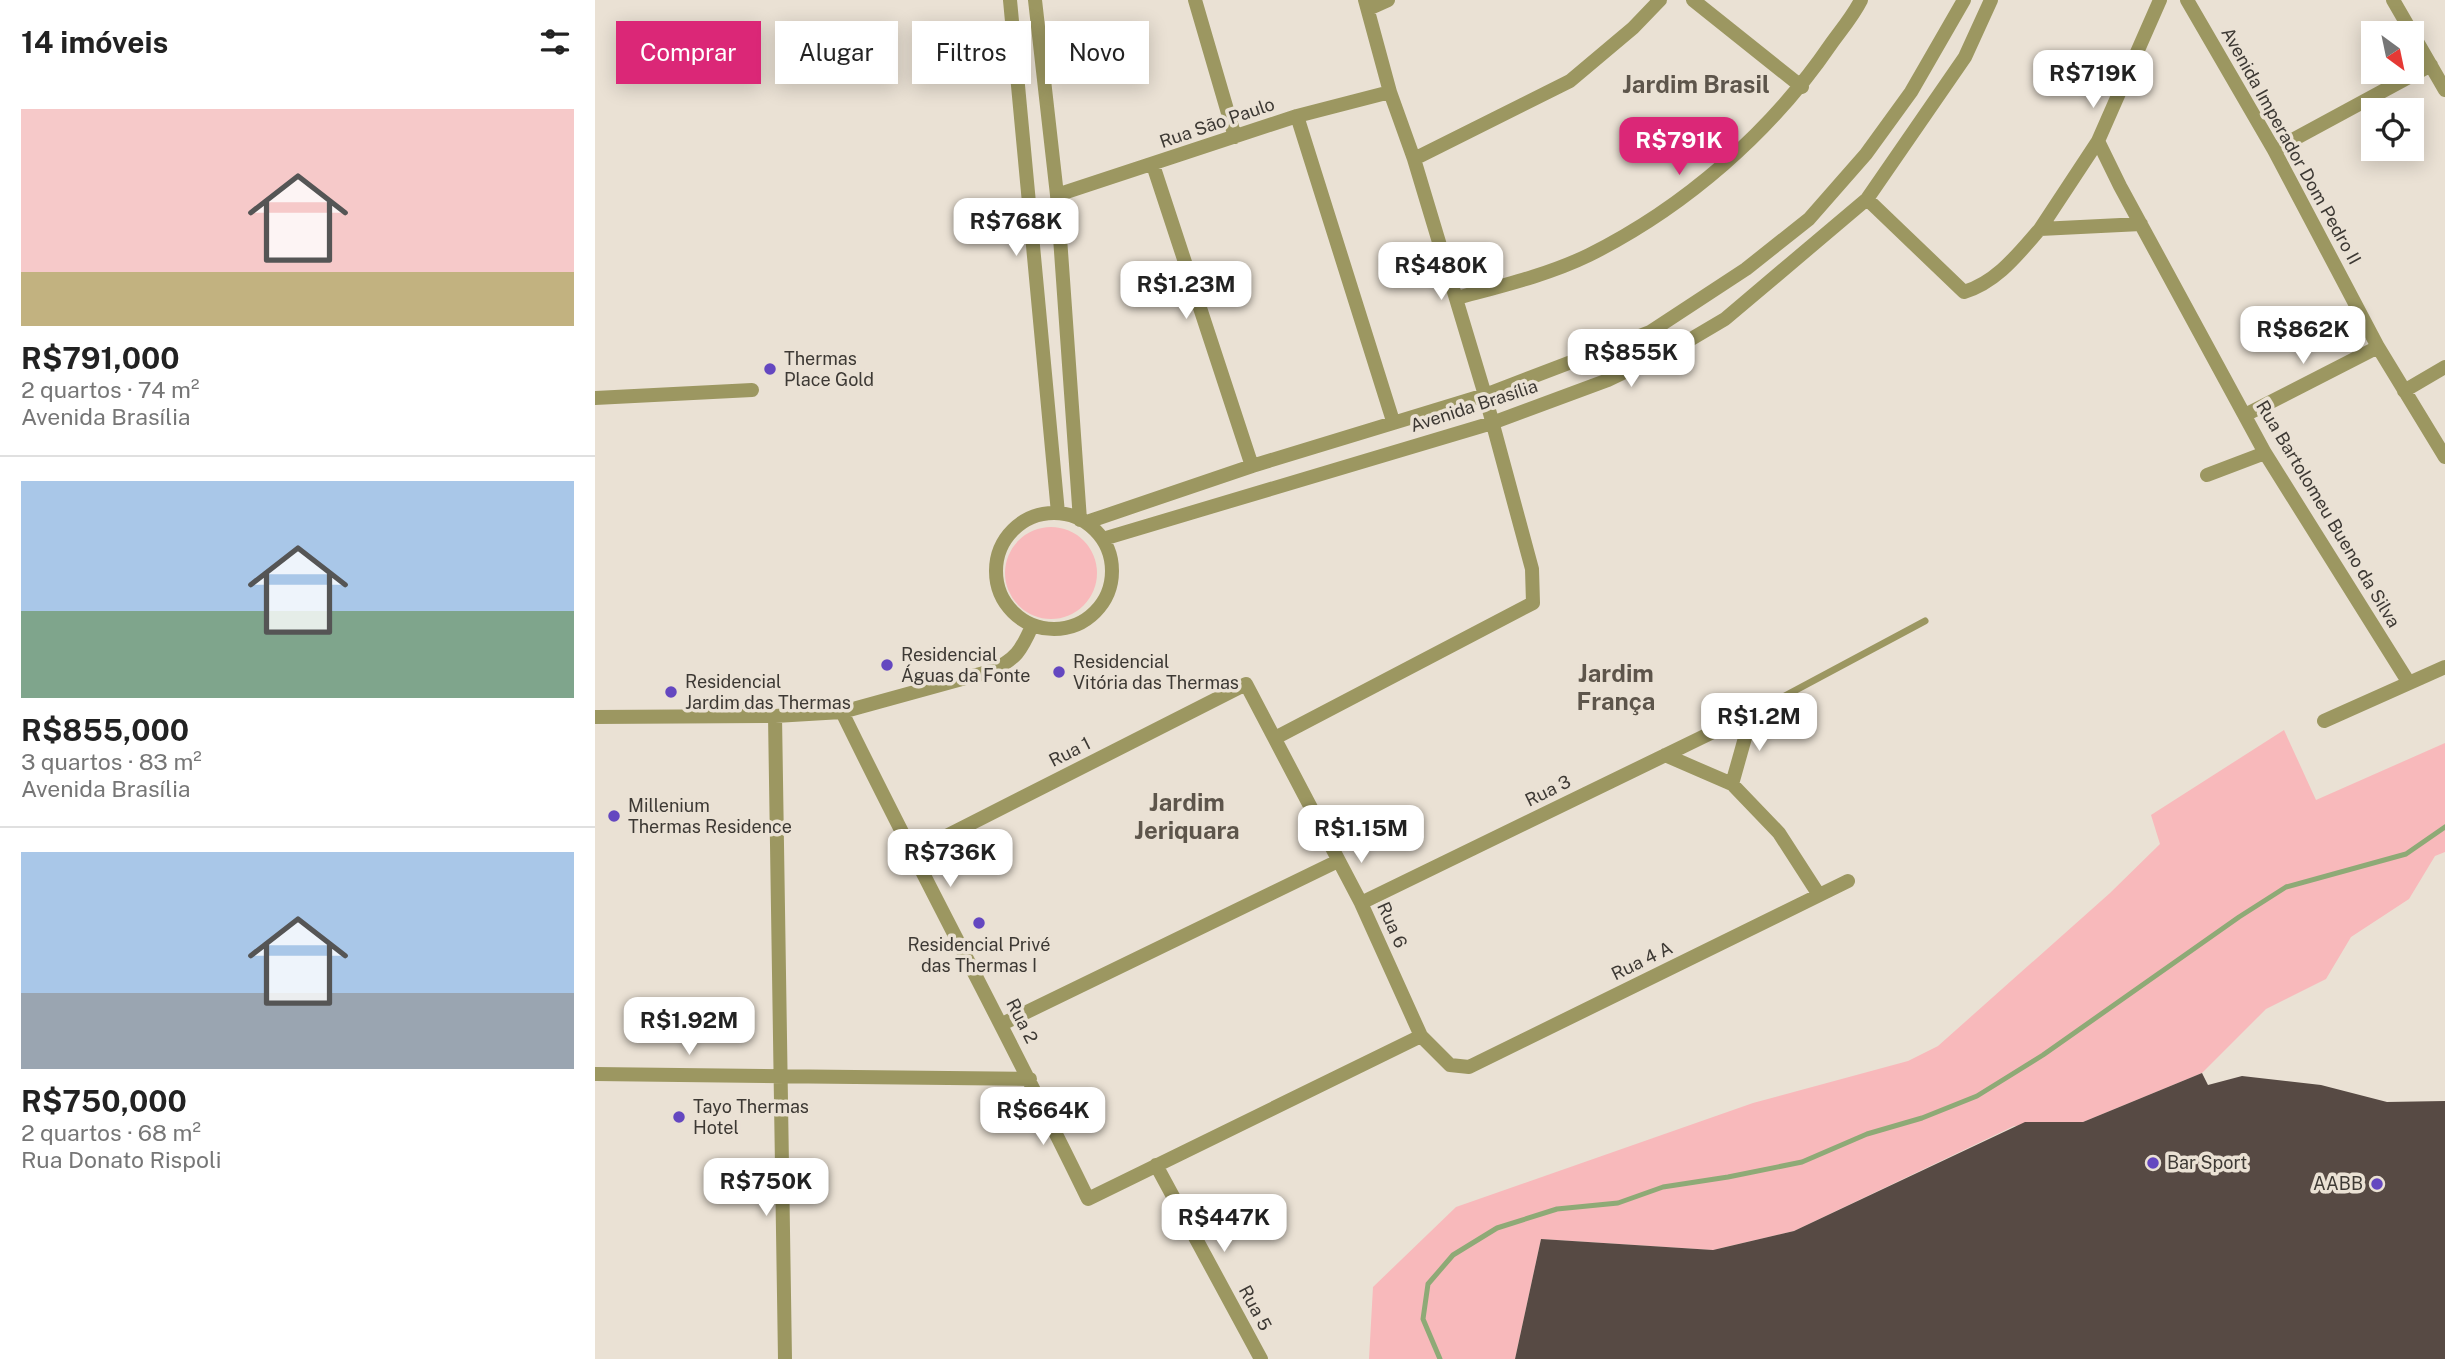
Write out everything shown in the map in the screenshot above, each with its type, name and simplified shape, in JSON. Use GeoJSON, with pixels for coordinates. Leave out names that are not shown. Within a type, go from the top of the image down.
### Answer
{"type":"FeatureCollection","features":[{"type":"Feature","properties":{"kind":"street"},"geometry":{"type":"LineString","coordinates":[[1010,0],[1058,513]]}},
{"type":"Feature","properties":{"kind":"street"},"geometry":{"type":"LineString","coordinates":[[1035,0],[1057,195],[1084,521]]}},
{"type":"Feature","properties":{"kind":"street"},"geometry":{"type":"LineString","coordinates":[[1195,0],[1235,137]]}},
{"type":"Feature","properties":{"kind":"street"},"geometry":{"type":"LineString","coordinates":[[1275,738],[1533,603],[1532,569],[1485,395],[1414,159],[1390,92],[1367,4],[1388,0]]}},
{"type":"Feature","properties":{"kind":"street"},"geometry":{"type":"LineString","coordinates":[[1414,159],[1570,81],[1633,28],[1660,0]]}},
{"type":"Feature","properties":{"kind":"street"},"geometry":{"type":"LineString","coordinates":[[1693,0],[1802,87]]}},
{"type":"Feature","properties":{"kind":"street"},"geometry":{"type":"LineString","coordinates":[[1457,298],[1531,278],[1588,255],[1668,209],[1735,154],[1802,87],[1861,0]]}},
{"type":"Feature","properties":{"kind":"street","name":"Avenida Brasília"},"geometry":{"type":"LineString","coordinates":[[1084,521],[1393,421],[1485,395],[1650,332],[1746,269],[1809,219],[1866,154],[1911,92],[1964,0]]}},
{"type":"Feature","properties":{"kind":"street","name":"Avenida Brasília"},"geometry":{"type":"LineString","coordinates":[[1103,539],[1492,423],[1608,380],[1724,319],[1867,199],[1965,57],[1991,0]]}},
{"type":"Feature","properties":{"kind":"street"},"geometry":{"type":"LineString","coordinates":[[1867,199],[1964,292],[1979,288],[2009,265],[2040,229],[2098,141],[2160,0]]}},
{"type":"Feature","properties":{"kind":"street","name":"Avenida Imperador Dom Pedro II"},"geometry":{"type":"LineString","coordinates":[[2187,0],[2274,150],[2378,347],[2445,457]]}},
{"type":"Feature","properties":{"kind":"street"},"geometry":{"type":"LineString","coordinates":[[2394,0],[2445,90]]}},
{"type":"Feature","properties":{"kind":"street"},"geometry":{"type":"LineString","coordinates":[[2274,150],[2431,65]]}},
{"type":"Feature","properties":{"kind":"street","name":"Rua São Paulo"},"geometry":{"type":"LineString","coordinates":[[1057,195],[1297,116],[1390,92]]}},
{"type":"Feature","properties":{"kind":"street"},"geometry":{"type":"LineString","coordinates":[[1297,116],[1393,421]]}},
{"type":"Feature","properties":{"kind":"street","name":"Rua Bartolomeu Bueno da Silva"},"geometry":{"type":"LineString","coordinates":[[2098,141],[2265,453],[2409,683]]}},
{"type":"Feature","properties":{"kind":"street"},"geometry":{"type":"LineString","coordinates":[[1153,165],[1252,466]]}},
{"type":"Feature","properties":{"kind":"street"},"geometry":{"type":"LineString","coordinates":[[2040,229],[2141,225]]}},
{"type":"Feature","properties":{"kind":"street"},"geometry":{"type":"LineString","coordinates":[[2245,415],[2378,347]]}},
{"type":"Feature","properties":{"kind":"street"},"geometry":{"type":"LineString","coordinates":[[2405,391],[2445,367]]}},
{"type":"Feature","properties":{"kind":"street"},"geometry":{"type":"LineString","coordinates":[[595,398],[752,390]]}},
{"type":"Feature","properties":{"kind":"street"},"geometry":{"type":"LineString","coordinates":[[2207,475],[2265,453]]}},
{"type":"Feature","properties":{"kind":"street"},"geometry":{"type":"LineString","coordinates":[[1058,513],[1084,521],[1103,539],[1110,556],[1112,574],[1109,592],[1099,608],[1086,621],[1068,628],[1050,630],[1032,626],[1010,610],[996,586],[995,568],[999,550],[1009,534],[1023,522],[1039,515],[1058,513]]}},
{"type":"Feature","properties":{"kind":"street"},"geometry":{"type":"LineString","coordinates":[[595,718],[775,716],[842,712],[991,671],[1021,652],[1032,626]]}},
{"type":"Feature","properties":{"kind":"street"},"geometry":{"type":"LineString","coordinates":[[2324,721],[2445,667]]}},
{"type":"Feature","properties":{"kind":"street","name":"Rua 6"},"geometry":{"type":"LineString","coordinates":[[1246,684],[1361,903],[1420,1036],[1450,1065]]}},
{"type":"Feature","properties":{"kind":"street","name":"Rua 1"},"geometry":{"type":"LineString","coordinates":[[911,855],[1246,684]]}},
{"type":"Feature","properties":{"kind":"street","name":"Rua 2"},"geometry":{"type":"LineString","coordinates":[[842,712],[911,855],[1002,1024],[1088,1199],[1156,1165]]}},
{"type":"Feature","properties":{"kind":"street"},"geometry":{"type":"LineString","coordinates":[[1732,784],[1752,713]]}},
{"type":"Feature","properties":{"kind":"street","name":"Rua 3"},"geometry":{"type":"LineString","coordinates":[[1361,903],[1752,713]]}},
{"type":"Feature","properties":{"kind":"street"},"geometry":{"type":"LineString","coordinates":[[775,716],[785,1359]]}},
{"type":"Feature","properties":{"kind":"street"},"geometry":{"type":"LineString","coordinates":[[1665,755],[1732,784],[1779,833],[1819,895]]}},
{"type":"Feature","properties":{"kind":"street"},"geometry":{"type":"LineString","coordinates":[[1002,1024],[1338,861]]}},
{"type":"Feature","properties":{"kind":"street","name":"Rua 4 A"},"geometry":{"type":"LineString","coordinates":[[1450,1065],[1469,1067],[1848,881]]}},
{"type":"Feature","properties":{"kind":"street"},"geometry":{"type":"LineString","coordinates":[[1156,1165],[1420,1036]]}},
{"type":"Feature","properties":{"kind":"street"},"geometry":{"type":"LineString","coordinates":[[595,1073],[1030,1079]]}},
{"type":"Feature","properties":{"kind":"street","name":"Rua 5"},"geometry":{"type":"LineString","coordinates":[[1156,1165],[1261,1359]]}},
{"type":"Feature","properties":{"kind":"lane"},"geometry":{"type":"LineString","coordinates":[[1752,713],[1925,621]]}},
{"type":"Feature","properties":{"kind":"shaded area"},"geometry":{"type":"Polygon","coordinates":[[[1051,527],[1068,531],[1083,541],[1093,556],[1097,573],[1093,590],[1083,605],[1068,615],[1051,619],[1034,615],[1019,605],[1009,590],[1005,573],[1009,556],[1019,541],[1034,531],[1051,527]]]}},
{"type":"Feature","properties":{"kind":"shaded area"},"geometry":{"type":"Polygon","coordinates":[[[2284,730],[2316,800],[2445,743],[2445,852],[2435,856],[2409,899],[2351,937],[2326,979],[2266,1009],[2202,1073],[2083,1122],[2014,1126],[1794,1231],[1713,1250],[1541,1239],[1515,1359],[1369,1359],[1373,1287],[1456,1207],[1753,1103],[1908,1061],[1938,1046],[2110,893],[2160,844],[2151,815],[2284,730]]]}},
{"type":"Feature","properties":{"kind":"building"},"geometry":{"type":"Polygon","coordinates":[[[2202,1073],[2208,1085],[2242,1076],[2321,1085],[2387,1102],[2445,1101],[2445,1359],[1515,1359],[1541,1239],[1713,1250],[1794,1231],[2025,1122],[2083,1122],[2202,1073]]]}},
{"type":"Feature","properties":{"kind":"waterway"},"geometry":{"type":"LineString","coordinates":[[1440,1359],[1423,1319],[1428,1284],[1453,1255],[1497,1228],[1557,1209],[1618,1203],[1663,1187],[1802,1162],[1867,1134],[1922,1118],[1977,1096],[2043,1055],[2286,887],[2406,854],[2445,827]]}},
{"type":"Feature","properties":{"kind":"place","name":"Thermas Place Gold"},"geometry":{"type":"Point","coordinates":[770,369]}},
{"type":"Feature","properties":{"kind":"place","name":"Residencial Águas da Fonte"},"geometry":{"type":"Point","coordinates":[887,665]}},
{"type":"Feature","properties":{"kind":"place","name":"Residencial Vitória das Thermas"},"geometry":{"type":"Point","coordinates":[1059,672]}},
{"type":"Feature","properties":{"kind":"place","name":"Residencial Jardim das Thermas"},"geometry":{"type":"Point","coordinates":[671,692]}},
{"type":"Feature","properties":{"kind":"place","name":"Millenium Thermas Residence"},"geometry":{"type":"Point","coordinates":[614,816]}},
{"type":"Feature","properties":{"kind":"place","name":"Residencial Privé das Thermas I"},"geometry":{"type":"Point","coordinates":[979,923]}},
{"type":"Feature","properties":{"kind":"place","name":"Tayo Thermas Hotel"},"geometry":{"type":"Point","coordinates":[679,1117]}},
{"type":"Feature","properties":{"kind":"place","name":"Bar Sport"},"geometry":{"type":"Point","coordinates":[2153,1163]}},
{"type":"Feature","properties":{"kind":"place","name":"AABB"},"geometry":{"type":"Point","coordinates":[2377,1184]}},
{"type":"Feature","properties":{"kind":"district","name":"Jardim Brasil"},"geometry":{"type":"Point","coordinates":[1696,85]}},
{"type":"Feature","properties":{"kind":"district","name":"Jardim França"},"geometry":{"type":"Point","coordinates":[1616,688]}},
{"type":"Feature","properties":{"kind":"district","name":"Jardim Jeriquara"},"geometry":{"type":"Point","coordinates":[1187,817]}}]}
